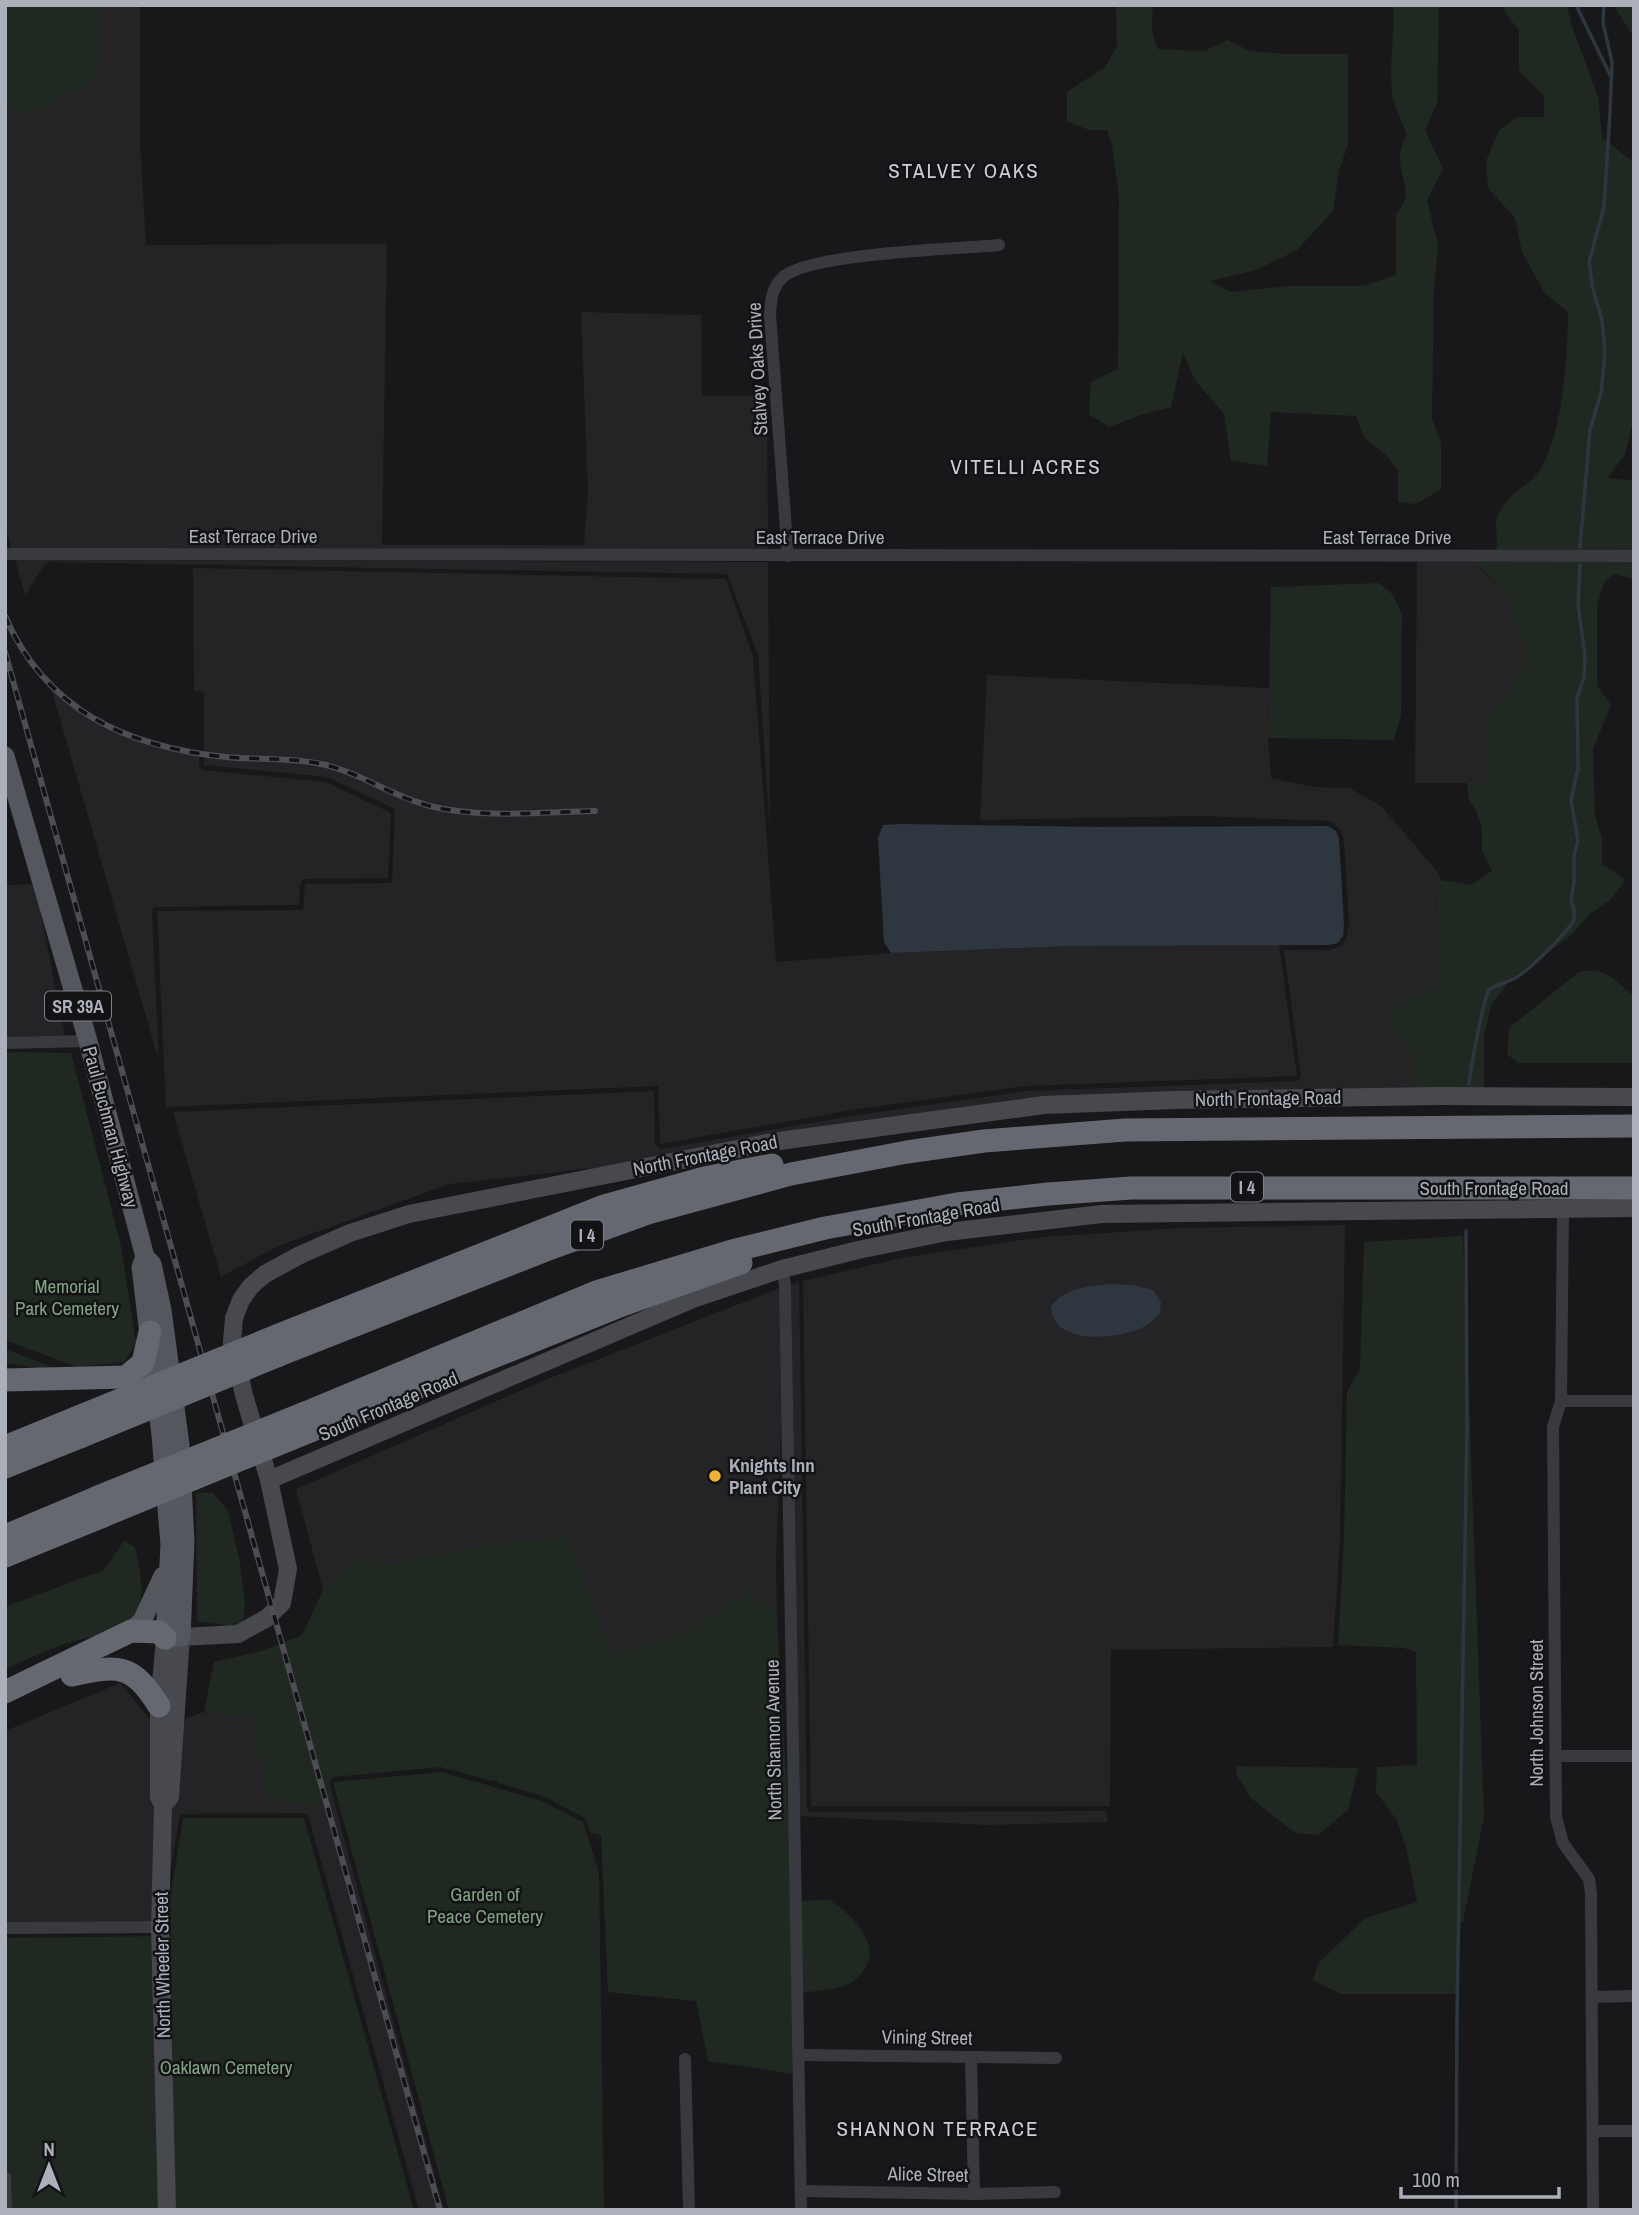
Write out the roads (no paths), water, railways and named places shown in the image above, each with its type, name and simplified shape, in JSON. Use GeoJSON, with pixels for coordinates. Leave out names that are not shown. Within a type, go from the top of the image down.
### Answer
{"type":"FeatureCollection","features":[{"type":"Feature","properties":{"kind":"highway","name":"I 4"},"geometry":{"type":"LineString","coordinates":[[5,1468],[79,1427],[279,1345],[648,1213],[791,1174],[907,1152],[984,1141],[1125,1130],[1634,1126]]}},
{"type":"Feature","properties":{"kind":"highway","name":"I 4"},"geometry":{"type":"LineString","coordinates":[[5,1536],[101,1507],[307,1422],[596,1292],[732,1251],[863,1220],[957,1204],[1131,1188],[1634,1188]]}},
{"type":"Feature","properties":{"kind":"highway"},"geometry":{"type":"LineString","coordinates":[[126,1377],[143,1363],[150,1332]]}},
{"type":"Feature","properties":{"kind":"highway"},"geometry":{"type":"LineString","coordinates":[[5,1380],[164,1376]]}},
{"type":"Feature","properties":{"kind":"highway"},"geometry":{"type":"LineString","coordinates":[[5,1391],[80,1394],[164,1376]]}},
{"type":"Feature","properties":{"kind":"highway"},"geometry":{"type":"LineString","coordinates":[[5,1447],[79,1427]]}},
{"type":"Feature","properties":{"kind":"highway"},"geometry":{"type":"LineString","coordinates":[[5,1556],[101,1507]]}},
{"type":"Feature","properties":{"kind":"highway"},"geometry":{"type":"LineString","coordinates":[[5,1692],[131,1631],[159,1632],[173,1637]]}},
{"type":"Feature","properties":{"kind":"highway"},"geometry":{"type":"LineString","coordinates":[[5,1709],[131,1647],[173,1637]]}},
{"type":"Feature","properties":{"kind":"highway"},"geometry":{"type":"LineString","coordinates":[[72,1675],[105,1668],[127,1672],[147,1687],[159,1706]]}},
{"type":"Feature","properties":{"kind":"main road","name":"Paul Buchman Highway"},"geometry":{"type":"LineString","coordinates":[[5,756],[88,1041],[145,1257],[152,1264],[162,1310],[164,1376],[161,1436]]}},
{"type":"Feature","properties":{"kind":"main road","name":"Paul Buchman Highway"},"geometry":{"type":"LineString","coordinates":[[145,1257],[141,1267],[150,1332],[164,1376],[180,1444]]}},
{"type":"Feature","properties":{"kind":"main road","name":"North Wheeler Street"},"geometry":{"type":"LineString","coordinates":[[161,1436],[173,1637]]}},
{"type":"Feature","properties":{"kind":"main road","name":"North Wheeler Street"},"geometry":{"type":"LineString","coordinates":[[173,1637],[185,1541],[180,1444]]}},
{"type":"Feature","properties":{"kind":"main road"},"geometry":{"type":"LineString","coordinates":[[131,1631],[142,1620],[155,1597],[170,1555]]}},
{"type":"Feature","properties":{"kind":"street","name":"Stalvey Oaks Drive"},"geometry":{"type":"LineString","coordinates":[[788,556],[770,315],[772,294],[781,278],[796,268],[873,255],[999,244]]}},
{"type":"Feature","properties":{"kind":"street","name":"East Terrace Drive"},"geometry":{"type":"LineString","coordinates":[[5,554],[1634,556]]}},
{"type":"Feature","properties":{"kind":"street"},"geometry":{"type":"LineString","coordinates":[[5,1042],[88,1041]]}},
{"type":"Feature","properties":{"kind":"street","name":"North Frontage Road"},"geometry":{"type":"LineString","coordinates":[[173,1637],[238,1634],[267,1618],[282,1603],[288,1569],[269,1480],[244,1395],[232,1342],[234,1318],[241,1300],[265,1273],[350,1233],[408,1214],[796,1138],[1044,1105],[1440,1096],[1634,1097]]}},
{"type":"Feature","properties":{"kind":"street","name":"North Johnson Street"},"geometry":{"type":"LineString","coordinates":[[1563,1208],[1562,1401],[1553,1427],[1556,1817],[1563,1843],[1590,1879],[1593,2210]]}},
{"type":"Feature","properties":{"kind":"street","name":"South Frontage Road"},"geometry":{"type":"LineString","coordinates":[[269,1480],[641,1319],[738,1283],[858,1250],[947,1232],[1101,1214],[1634,1208]]}},
{"type":"Feature","properties":{"kind":"street","name":"North Shannon Avenue"},"geometry":{"type":"LineString","coordinates":[[782,1269],[785,1285],[801,2210]]}},
{"type":"Feature","properties":{"kind":"street"},"geometry":{"type":"LineString","coordinates":[[1562,1401],[1634,1401]]}},
{"type":"Feature","properties":{"kind":"street","name":"North Wheeler Street"},"geometry":{"type":"LineString","coordinates":[[167,2210],[160,1927],[163,1814],[159,1797],[159,1706],[173,1637]]}},
{"type":"Feature","properties":{"kind":"street","name":"North Wheeler Street"},"geometry":{"type":"LineString","coordinates":[[163,1814],[170,1797],[173,1637]]}},
{"type":"Feature","properties":{"kind":"street"},"geometry":{"type":"LineString","coordinates":[[1555,1756],[1634,1756]]}},
{"type":"Feature","properties":{"kind":"street"},"geometry":{"type":"LineString","coordinates":[[5,1928],[160,1927]]}},
{"type":"Feature","properties":{"kind":"street"},"geometry":{"type":"LineString","coordinates":[[1592,1997],[1634,1996]]}},
{"type":"Feature","properties":{"kind":"street","name":"Vining Street"},"geometry":{"type":"LineString","coordinates":[[798,2054],[1056,2058]]}},
{"type":"Feature","properties":{"kind":"street"},"geometry":{"type":"LineString","coordinates":[[971,2057],[974,2194]]}},
{"type":"Feature","properties":{"kind":"street"},"geometry":{"type":"LineString","coordinates":[[685,2059],[689,2210]]}},
{"type":"Feature","properties":{"kind":"street"},"geometry":{"type":"LineString","coordinates":[[1593,2131],[1634,2131]]}},
{"type":"Feature","properties":{"kind":"street"},"geometry":{"type":"LineString","coordinates":[[5,2177],[6,2210]]}},
{"type":"Feature","properties":{"kind":"street","name":"Alice Street"},"geometry":{"type":"LineString","coordinates":[[800,2191],[974,2194],[1055,2192]]}},
{"type":"Feature","properties":{"kind":"waterway"},"geometry":{"type":"LineString","coordinates":[[1576,5],[1611,77]]}},
{"type":"Feature","properties":{"kind":"waterway"},"geometry":{"type":"LineString","coordinates":[[1580,547],[1590,430],[1601,393],[1605,352],[1602,320],[1589,262],[1604,207],[1610,112],[1612,62],[1603,23],[1604,5]]}},
{"type":"Feature","properties":{"kind":"waterway"},"geometry":{"type":"LineString","coordinates":[[1469,1084],[1481,1018],[1490,989],[1515,978],[1531,966],[1554,945],[1574,921],[1571,901],[1574,856],[1578,840],[1571,800],[1578,769],[1577,698],[1584,677],[1585,656],[1578,604],[1580,565]]}},
{"type":"Feature","properties":{"kind":"waterway"},"geometry":{"type":"LineString","coordinates":[[1456,2210],[1467,1426],[1466,1231]]}},
{"type":"Feature","properties":{"kind":"railway"},"geometry":{"type":"LineString","coordinates":[[5,616],[22,649],[43,677],[67,700],[123,733],[155,744],[226,757],[321,764],[416,802],[450,810],[512,814],[595,811]]}},
{"type":"Feature","properties":{"kind":"railway"},"geometry":{"type":"LineString","coordinates":[[5,652],[440,2210]]}},
{"type":"Feature","properties":{"kind":"place","name":"Knights Inn Plant City"},"geometry":{"type":"Point","coordinates":[715,1476]}},
{"type":"Feature","properties":{"kind":"district","name":"STALVEY OAKS"},"geometry":{"type":"Point","coordinates":[964,170]}},
{"type":"Feature","properties":{"kind":"district","name":"VITELLI ACRES"},"geometry":{"type":"Point","coordinates":[1026,466]}},
{"type":"Feature","properties":{"kind":"district","name":"SHANNON TERRACE"},"geometry":{"type":"Point","coordinates":[938,2128]}},
{"type":"Feature","properties":{"kind":"park label","name":"Memorial Park Cemetery"},"geometry":{"type":"Point","coordinates":[67,1297]}},
{"type":"Feature","properties":{"kind":"park label","name":"Garden of Peace Cemetery"},"geometry":{"type":"Point","coordinates":[485,1905]}},
{"type":"Feature","properties":{"kind":"park label","name":"Oaklawn Cemetery"},"geometry":{"type":"Point","coordinates":[226,2067]}}]}
